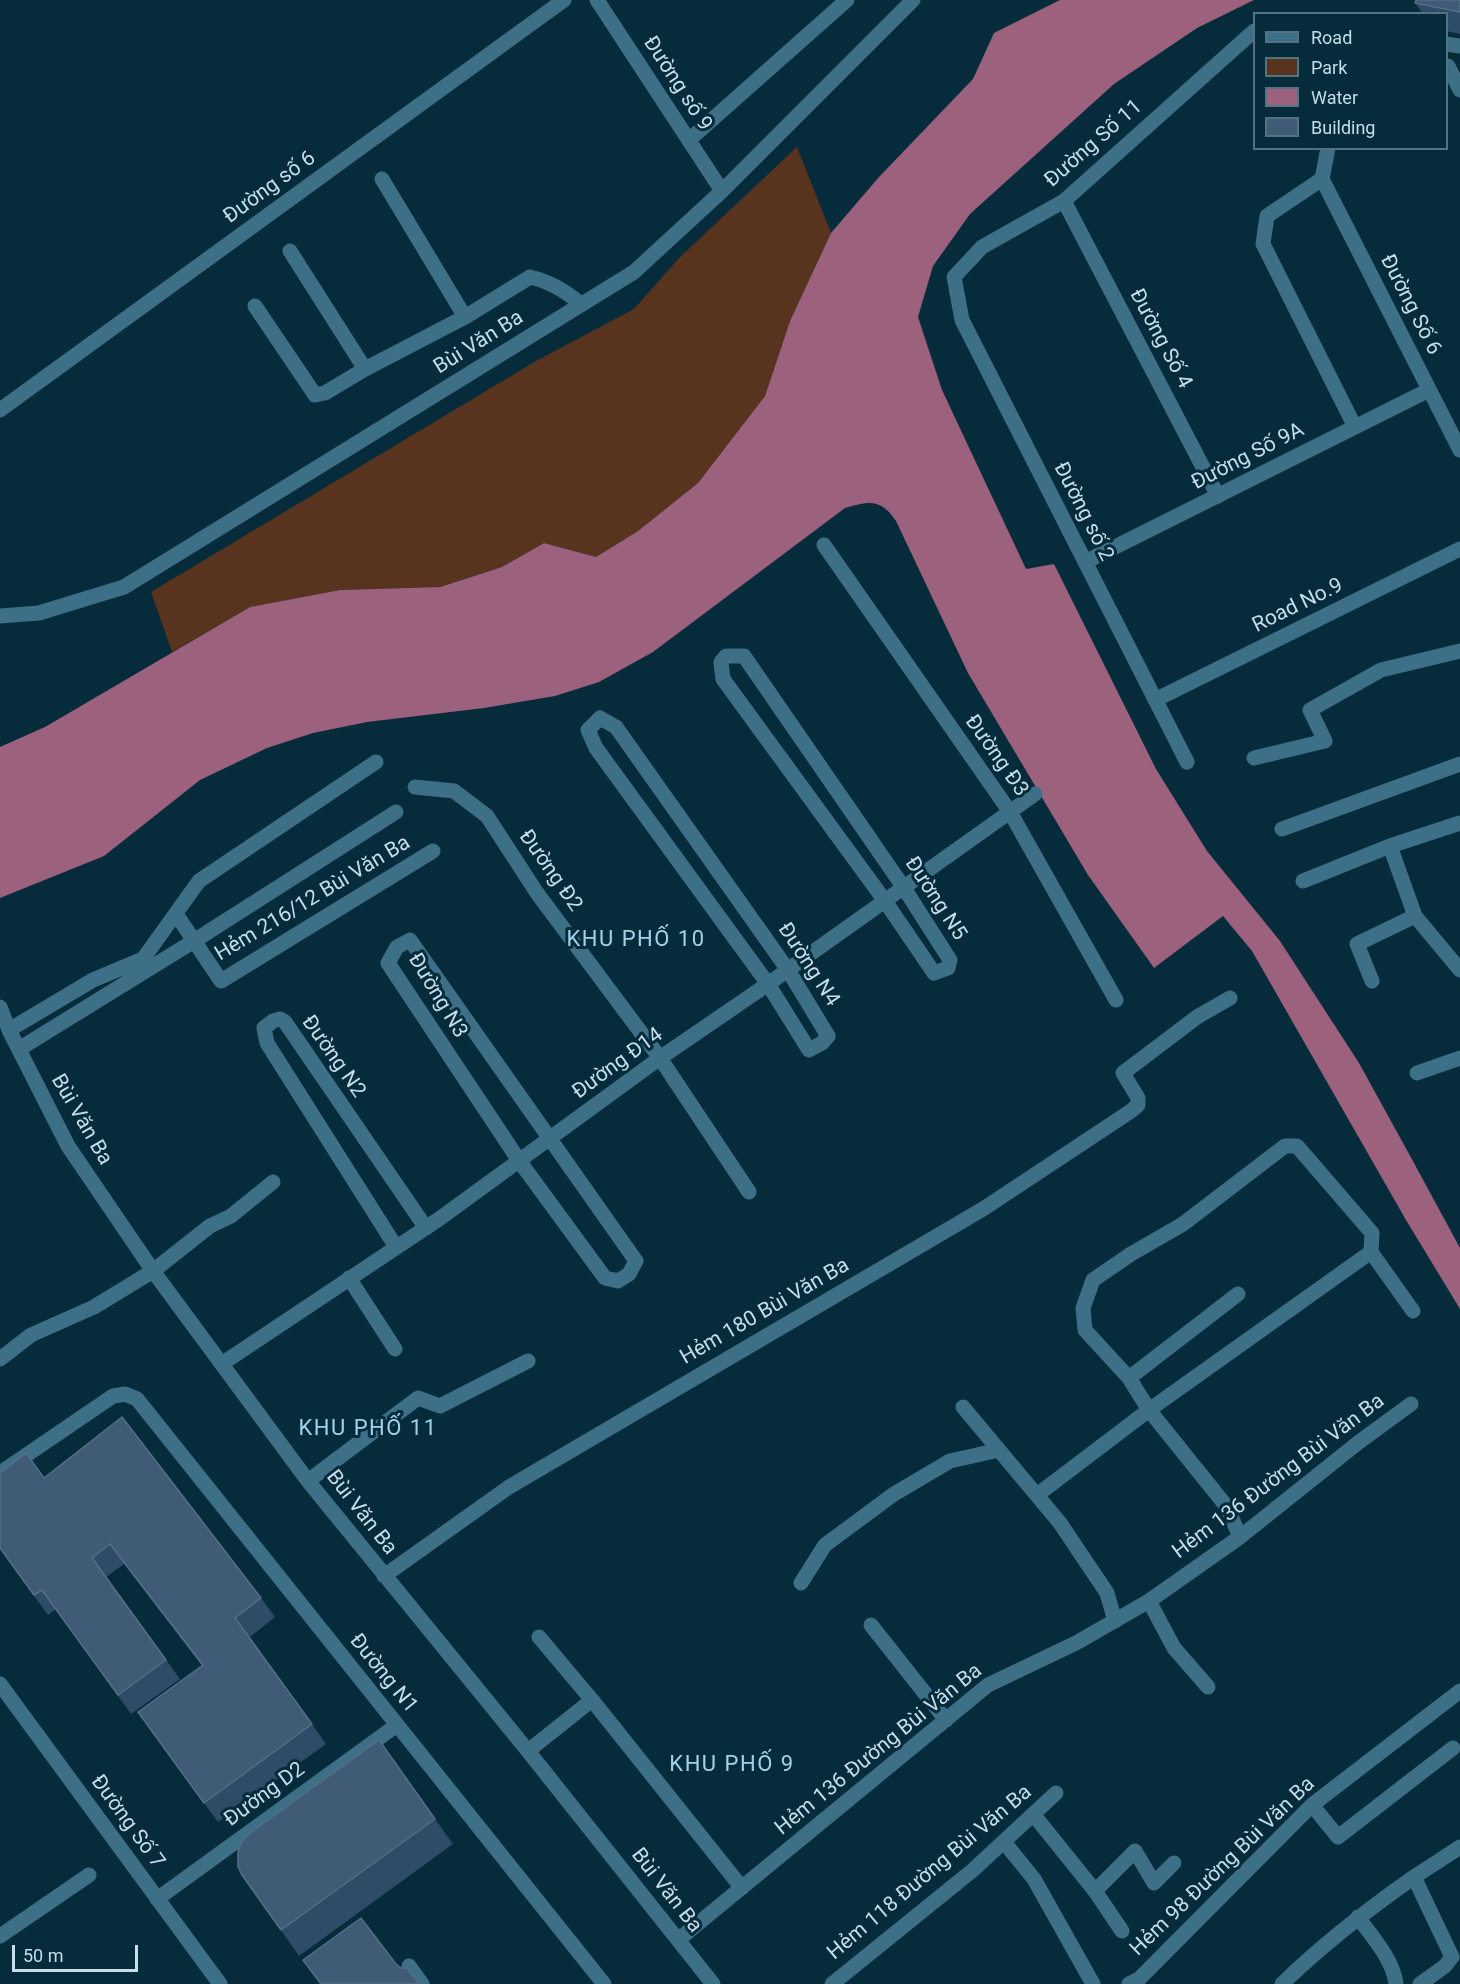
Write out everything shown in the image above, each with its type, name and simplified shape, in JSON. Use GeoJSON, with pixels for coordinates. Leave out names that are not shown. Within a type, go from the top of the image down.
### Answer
{"type":"FeatureCollection","features":[{"type":"Feature","properties":{"kind":"street","name":"Đường số 6"},"geometry":{"type":"LineString","coordinates":[[0,411],[564,0]]}},
{"type":"Feature","properties":{"kind":"street","name":"Đường số 9"},"geometry":{"type":"LineString","coordinates":[[597,0],[722,191]]}},
{"type":"Feature","properties":{"kind":"street"},"geometry":{"type":"LineString","coordinates":[[688,140],[848,0]]}},
{"type":"Feature","properties":{"kind":"street","name":"Bùi Văn Ba"},"geometry":{"type":"LineString","coordinates":[[0,616],[39,613],[124,586],[634,272],[722,191],[913,0]]}},
{"type":"Feature","properties":{"kind":"street","name":"Đường Số 11"},"geometry":{"type":"LineString","coordinates":[[954,277],[982,247],[1064,201],[1253,32]]}},
{"type":"Feature","properties":{"kind":"street"},"geometry":{"type":"LineString","coordinates":[[1452,67],[1460,90]]}},
{"type":"Feature","properties":{"kind":"street"},"geometry":{"type":"LineString","coordinates":[[1328,150],[1322,179],[1267,216],[1263,244],[1355,427]]}},
{"type":"Feature","properties":{"kind":"street"},"geometry":{"type":"LineString","coordinates":[[382,179],[465,316]]}},
{"type":"Feature","properties":{"kind":"street","name":"Đường Số 6"},"geometry":{"type":"LineString","coordinates":[[1322,179],[1460,450]]}},
{"type":"Feature","properties":{"kind":"street","name":"Đường Số 4"},"geometry":{"type":"LineString","coordinates":[[1064,201],[1218,496]]}},
{"type":"Feature","properties":{"kind":"street"},"geometry":{"type":"LineString","coordinates":[[290,251],[365,369]]}},
{"type":"Feature","properties":{"kind":"street"},"geometry":{"type":"LineString","coordinates":[[255,306],[315,395],[326,393],[530,277],[545,280],[581,304]]}},
{"type":"Feature","properties":{"kind":"street","name":"Đường số 2"},"geometry":{"type":"LineString","coordinates":[[954,277],[962,320],[1186,762]]}},
{"type":"Feature","properties":{"kind":"street","name":"Đường Số 9A"},"geometry":{"type":"LineString","coordinates":[[1085,562],[1429,390]]}},
{"type":"Feature","properties":{"kind":"street","name":"Đường Đ3"},"geometry":{"type":"LineString","coordinates":[[824,545],[1010,812],[1116,1000]]}},
{"type":"Feature","properties":{"kind":"street","name":"Road No.9"},"geometry":{"type":"LineString","coordinates":[[1155,700],[1460,549]]}},
{"type":"Feature","properties":{"kind":"street"},"geometry":{"type":"LineString","coordinates":[[1254,759],[1325,741],[1310,710],[1381,670],[1460,651]]}},
{"type":"Feature","properties":{"kind":"street","name":"Đường N5"},"geometry":{"type":"LineString","coordinates":[[726,656],[744,656],[903,888],[950,960],[948,968],[934,973],[723,679],[721,662],[726,656]]}},
{"type":"Feature","properties":{"kind":"street","name":"Đường N4"},"geometry":{"type":"LineString","coordinates":[[600,718],[616,727],[788,970],[828,1036],[822,1043],[809,1050],[768,984],[596,748],[588,730],[600,718]]}},
{"type":"Feature","properties":{"kind":"street"},"geometry":{"type":"LineString","coordinates":[[9,1030],[93,980],[143,959],[199,881],[376,762]]}},
{"type":"Feature","properties":{"kind":"street"},"geometry":{"type":"LineString","coordinates":[[1282,829],[1460,764]]}},
{"type":"Feature","properties":{"kind":"street","name":"Đường Đ2"},"geometry":{"type":"LineString","coordinates":[[415,787],[454,791],[487,816],[537,892],[660,1058],[749,1192]]}},
{"type":"Feature","properties":{"kind":"street","name":"Đường Đ14"},"geometry":{"type":"LineString","coordinates":[[223,1363],[426,1228],[520,1162],[660,1058],[885,902],[1035,794]]}},
{"type":"Feature","properties":{"kind":"street"},"geometry":{"type":"LineString","coordinates":[[19,1049],[194,942],[396,812]]}},
{"type":"Feature","properties":{"kind":"street"},"geometry":{"type":"LineString","coordinates":[[1303,881],[1390,846],[1460,823]]}},
{"type":"Feature","properties":{"kind":"street"},"geometry":{"type":"LineString","coordinates":[[1390,846],[1415,916],[1460,970]]}},
{"type":"Feature","properties":{"kind":"street","name":"Hẻm 216/12 Bùi Văn Ba"},"geometry":{"type":"LineString","coordinates":[[176,914],[221,981],[433,851]]}},
{"type":"Feature","properties":{"kind":"street"},"geometry":{"type":"LineString","coordinates":[[1372,981],[1357,944],[1415,916]]}},
{"type":"Feature","properties":{"kind":"street","name":"Đường N3"},"geometry":{"type":"LineString","coordinates":[[520,1162],[388,963],[397,947],[410,940],[551,1138]]}},
{"type":"Feature","properties":{"kind":"street","name":"Hẻm 180 Bùi Văn Ba"},"geometry":{"type":"LineString","coordinates":[[384,1576],[509,1487],[983,1209],[1131,1111],[1138,1106],[1138,1098],[1123,1074],[1197,1017],[1230,998]]}},
{"type":"Feature","properties":{"kind":"street","name":"Bùi Văn Ba"},"geometry":{"type":"LineString","coordinates":[[0,1007],[9,1030],[68,1146],[153,1271],[309,1481],[713,1984]]}},
{"type":"Feature","properties":{"kind":"street","name":"Đường N2"},"geometry":{"type":"LineString","coordinates":[[396,1248],[267,1043],[264,1028],[273,1021],[280,1019],[285,1023],[426,1228]]}},
{"type":"Feature","properties":{"kind":"street"},"geometry":{"type":"LineString","coordinates":[[1417,1073],[1460,1058]]}},
{"type":"Feature","properties":{"kind":"street"},"geometry":{"type":"LineString","coordinates":[[520,1162],[605,1278],[618,1281],[629,1274],[636,1260],[551,1138]]}},
{"type":"Feature","properties":{"kind":"street"},"geometry":{"type":"LineString","coordinates":[[1240,1537],[1227,1507],[1149,1410],[1129,1378],[1085,1330],[1083,1308],[1093,1280],[1131,1254],[1183,1224],[1285,1146],[1297,1146],[1372,1233],[1371,1252],[1413,1311]]}},
{"type":"Feature","properties":{"kind":"street"},"geometry":{"type":"LineString","coordinates":[[0,1359],[30,1335],[94,1306],[153,1271],[210,1226],[231,1216],[273,1182]]}},
{"type":"Feature","properties":{"kind":"street"},"geometry":{"type":"LineString","coordinates":[[1037,1495],[1149,1410],[1371,1252]]}},
{"type":"Feature","properties":{"kind":"street"},"geometry":{"type":"LineString","coordinates":[[349,1278],[394,1349]]}},
{"type":"Feature","properties":{"kind":"street"},"geometry":{"type":"LineString","coordinates":[[1129,1378],[1238,1294]]}},
{"type":"Feature","properties":{"kind":"street"},"geometry":{"type":"LineString","coordinates":[[309,1481],[418,1398],[440,1406],[528,1361]]}},
{"type":"Feature","properties":{"kind":"street","name":"Đường N1"},"geometry":{"type":"LineString","coordinates":[[0,1473],[110,1398],[125,1394],[141,1403],[604,1984]]}},
{"type":"Feature","properties":{"kind":"street","name":"Hẻm 136 Đường Bùi Văn Ba"},"geometry":{"type":"LineString","coordinates":[[678,1940],[988,1685],[1076,1643],[1149,1601],[1240,1537],[1359,1442],[1411,1404]]}},
{"type":"Feature","properties":{"kind":"street"},"geometry":{"type":"LineString","coordinates":[[963,1407],[1060,1523],[1107,1593],[1115,1621]]}},
{"type":"Feature","properties":{"kind":"street"},"geometry":{"type":"LineString","coordinates":[[801,1583],[825,1545],[894,1494],[950,1461],[999,1450]]}},
{"type":"Feature","properties":{"kind":"street"},"geometry":{"type":"LineString","coordinates":[[1149,1601],[1174,1648],[1208,1687]]}},
{"type":"Feature","properties":{"kind":"street"},"geometry":{"type":"LineString","coordinates":[[871,1625],[945,1720]]}},
{"type":"Feature","properties":{"kind":"street"},"geometry":{"type":"LineString","coordinates":[[539,1636],[742,1888]]}},
{"type":"Feature","properties":{"kind":"street","name":"Đường Số 7"},"geometry":{"type":"LineString","coordinates":[[0,1684],[220,1984]]}},
{"type":"Feature","properties":{"kind":"street","name":"Hẻm 98 Đường Bùi Văn Ba"},"geometry":{"type":"LineString","coordinates":[[1129,1984],[1139,1979],[1312,1804],[1460,1690]]}},
{"type":"Feature","properties":{"kind":"street"},"geometry":{"type":"LineString","coordinates":[[528,1751],[592,1700]]}},
{"type":"Feature","properties":{"kind":"street","name":"Đường D2"},"geometry":{"type":"LineString","coordinates":[[157,1899],[397,1725]]}},
{"type":"Feature","properties":{"kind":"street"},"geometry":{"type":"LineString","coordinates":[[1312,1804],[1338,1837],[1453,1748]]}},
{"type":"Feature","properties":{"kind":"street","name":"Hẻm 118 Đường Bùi Văn Ba"},"geometry":{"type":"LineString","coordinates":[[832,1984],[973,1870],[1056,1793]]}},
{"type":"Feature","properties":{"kind":"street"},"geometry":{"type":"LineString","coordinates":[[1033,1814],[1095,1891],[1122,1931]]}},
{"type":"Feature","properties":{"kind":"street"},"geometry":{"type":"LineString","coordinates":[[1004,1842],[1034,1879],[1093,1984]]}},
{"type":"Feature","properties":{"kind":"street"},"geometry":{"type":"LineString","coordinates":[[1282,1984],[1311,1956],[1358,1917],[1460,1847]]}},
{"type":"Feature","properties":{"kind":"street"},"geometry":{"type":"LineString","coordinates":[[1095,1891],[1136,1851],[1154,1882],[1174,1863]]}},
{"type":"Feature","properties":{"kind":"street"},"geometry":{"type":"LineString","coordinates":[[0,1936],[89,1875]]}},
{"type":"Feature","properties":{"kind":"street"},"geometry":{"type":"LineString","coordinates":[[1414,1877],[1452,1957],[1446,1966],[1420,1984]]}},
{"type":"Feature","properties":{"kind":"street"},"geometry":{"type":"LineString","coordinates":[[1358,1917],[1387,1959],[1395,1974],[1396,1984]]}},
{"type":"Feature","properties":{"kind":"street"},"geometry":{"type":"LineString","coordinates":[[409,1966],[422,1984]]}},
{"type":"Feature","properties":{"kind":"green space"},"geometry":{"type":"Polygon","coordinates":[[[797,147],[831,233],[790,321],[765,396],[698,483],[638,531],[596,557],[544,543],[502,567],[439,587],[340,590],[250,607],[172,652],[151,592],[536,361],[634,309],[679,258],[797,147]]]}},
{"type":"Feature","properties":{"kind":"water"},"geometry":{"type":"Polygon","coordinates":[[[1060,0],[1254,0],[1197,28],[1114,84],[970,214],[933,266],[918,317],[942,390],[1026,569],[1054,564],[1156,769],[1207,851],[1280,941],[1359,1063],[1408,1152],[1460,1248],[1460,1309],[1406,1220],[1252,951],[1223,916],[1154,968],[1088,875],[968,673],[896,521],[885,508],[874,503],[845,508],[653,652],[599,682],[555,696],[484,708],[367,722],[313,733],[267,748],[200,780],[104,856],[0,898],[0,747],[45,727],[250,607],[340,590],[440,587],[502,567],[544,543],[596,557],[638,531],[698,483],[765,396],[790,321],[831,233],[879,177],[973,79],[994,33],[1060,0]]]}},
{"type":"Feature","properties":{"kind":"building"},"geometry":{"type":"Polygon","coordinates":[[[1416,0],[1460,0],[1460,12],[1415,3],[1416,0]]]}},
{"type":"Feature","properties":{"kind":"building"},"geometry":{"type":"Polygon","coordinates":[[[122,1417],[261,1598],[235,1618],[312,1724],[204,1803],[138,1712],[203,1665],[110,1544],[92,1558],[166,1660],[118,1695],[42,1590],[34,1595],[0,1548],[0,1473],[26,1453],[44,1478],[122,1417]]]}},
{"type":"Feature","properties":{"kind":"building"},"geometry":{"type":"Polygon","coordinates":[[[379,1740],[435,1819],[281,1930],[238,1867],[238,1852],[241,1843],[250,1833],[379,1740]]]}},
{"type":"Feature","properties":{"kind":"building"},"geometry":{"type":"Polygon","coordinates":[[[361,1918],[396,1964],[401,1968],[407,1968],[419,1984],[321,1984],[303,1960],[361,1918]]]}},
{"type":"Feature","properties":{"kind":"district","name":"KHU PHỐ 10"},"geometry":{"type":"Point","coordinates":[636,940]}},
{"type":"Feature","properties":{"kind":"district","name":"KHU PHỐ 11"},"geometry":{"type":"Point","coordinates":[368,1429]}},
{"type":"Feature","properties":{"kind":"district","name":"KHU PHỐ 9"},"geometry":{"type":"Point","coordinates":[732,1765]}}]}
